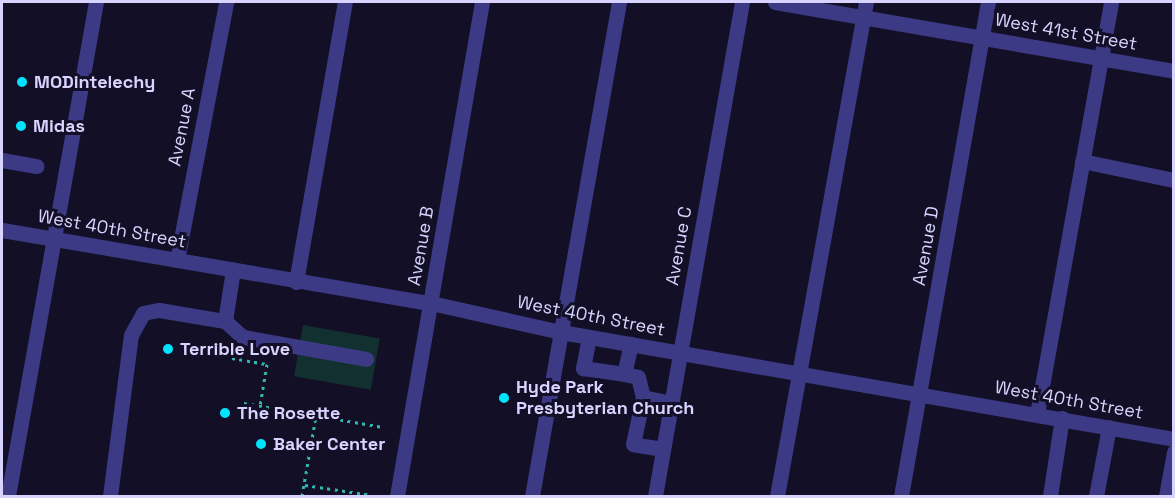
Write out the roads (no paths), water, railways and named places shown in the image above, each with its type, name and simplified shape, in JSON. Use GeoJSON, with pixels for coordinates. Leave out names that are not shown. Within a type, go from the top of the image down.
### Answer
{"type":"FeatureCollection","features":[{"type":"Feature","properties":{"kind":"street"},"geometry":{"type":"LineString","coordinates":[[8,496],[96,2]]}},
{"type":"Feature","properties":{"kind":"street","name":"Avenue A"},"geometry":{"type":"LineString","coordinates":[[177,260],[226,2]]}},
{"type":"Feature","properties":{"kind":"street"},"geometry":{"type":"LineString","coordinates":[[297,282],[345,2]]}},
{"type":"Feature","properties":{"kind":"street","name":"Avenue B"},"geometry":{"type":"LineString","coordinates":[[397,496],[482,2]]}},
{"type":"Feature","properties":{"kind":"street"},"geometry":{"type":"LineString","coordinates":[[532,496],[620,2]]}},
{"type":"Feature","properties":{"kind":"street","name":"Avenue C"},"geometry":{"type":"LineString","coordinates":[[655,496],[742,2]]}},
{"type":"Feature","properties":{"kind":"street","name":"West 41st Street"},"geometry":{"type":"LineString","coordinates":[[775,2],[1173,71]]}},
{"type":"Feature","properties":{"kind":"street"},"geometry":{"type":"LineString","coordinates":[[777,496],[797,372],[866,2]]}},
{"type":"Feature","properties":{"kind":"street","name":"Avenue D"},"geometry":{"type":"LineString","coordinates":[[901,496],[988,2]]}},
{"type":"Feature","properties":{"kind":"street"},"geometry":{"type":"LineString","coordinates":[[1037,414],[1111,2]]}},
{"type":"Feature","properties":{"kind":"street"},"geometry":{"type":"LineString","coordinates":[[2,160],[36,166]]}},
{"type":"Feature","properties":{"kind":"street"},"geometry":{"type":"LineString","coordinates":[[1082,161],[1173,180]]}},
{"type":"Feature","properties":{"kind":"street","name":"West 40th Street"},"geometry":{"type":"LineString","coordinates":[[2,230],[431,303],[561,332],[1173,439]]}},
{"type":"Feature","properties":{"kind":"street"},"geometry":{"type":"LineString","coordinates":[[225,321],[233,270]]}},
{"type":"Feature","properties":{"kind":"street"},"geometry":{"type":"LineString","coordinates":[[110,496],[131,334],[143,313],[159,310],[225,321],[243,337],[366,359]]}},
{"type":"Feature","properties":{"kind":"street"},"geometry":{"type":"LineString","coordinates":[[589,337],[583,368],[638,377],[643,397],[633,444],[663,449]]}},
{"type":"Feature","properties":{"kind":"street"},"geometry":{"type":"LineString","coordinates":[[624,374],[631,344]]}},
{"type":"Feature","properties":{"kind":"street"},"geometry":{"type":"LineString","coordinates":[[643,397],[672,403]]}},
{"type":"Feature","properties":{"kind":"street"},"geometry":{"type":"LineString","coordinates":[[1050,496],[1062,418]]}},
{"type":"Feature","properties":{"kind":"street"},"geometry":{"type":"LineString","coordinates":[[1096,496],[1109,427]]}},
{"type":"Feature","properties":{"kind":"street"},"geometry":{"type":"LineString","coordinates":[[1166,496],[1173,453]]}},
{"type":"Feature","properties":{"kind":"place","name":"MODintelechy"},"geometry":{"type":"Point","coordinates":[22,82]}},
{"type":"Feature","properties":{"kind":"place","name":"Midas"},"geometry":{"type":"Point","coordinates":[21,126]}},
{"type":"Feature","properties":{"kind":"place","name":"Terrible Love"},"geometry":{"type":"Point","coordinates":[168,349]}},
{"type":"Feature","properties":{"kind":"place","name":"Hyde Park Presbyterian Church"},"geometry":{"type":"Point","coordinates":[504,398]}},
{"type":"Feature","properties":{"kind":"place","name":"The Rosette"},"geometry":{"type":"Point","coordinates":[225,413]}},
{"type":"Feature","properties":{"kind":"place","name":"Baker Center"},"geometry":{"type":"Point","coordinates":[261,444]}}]}
